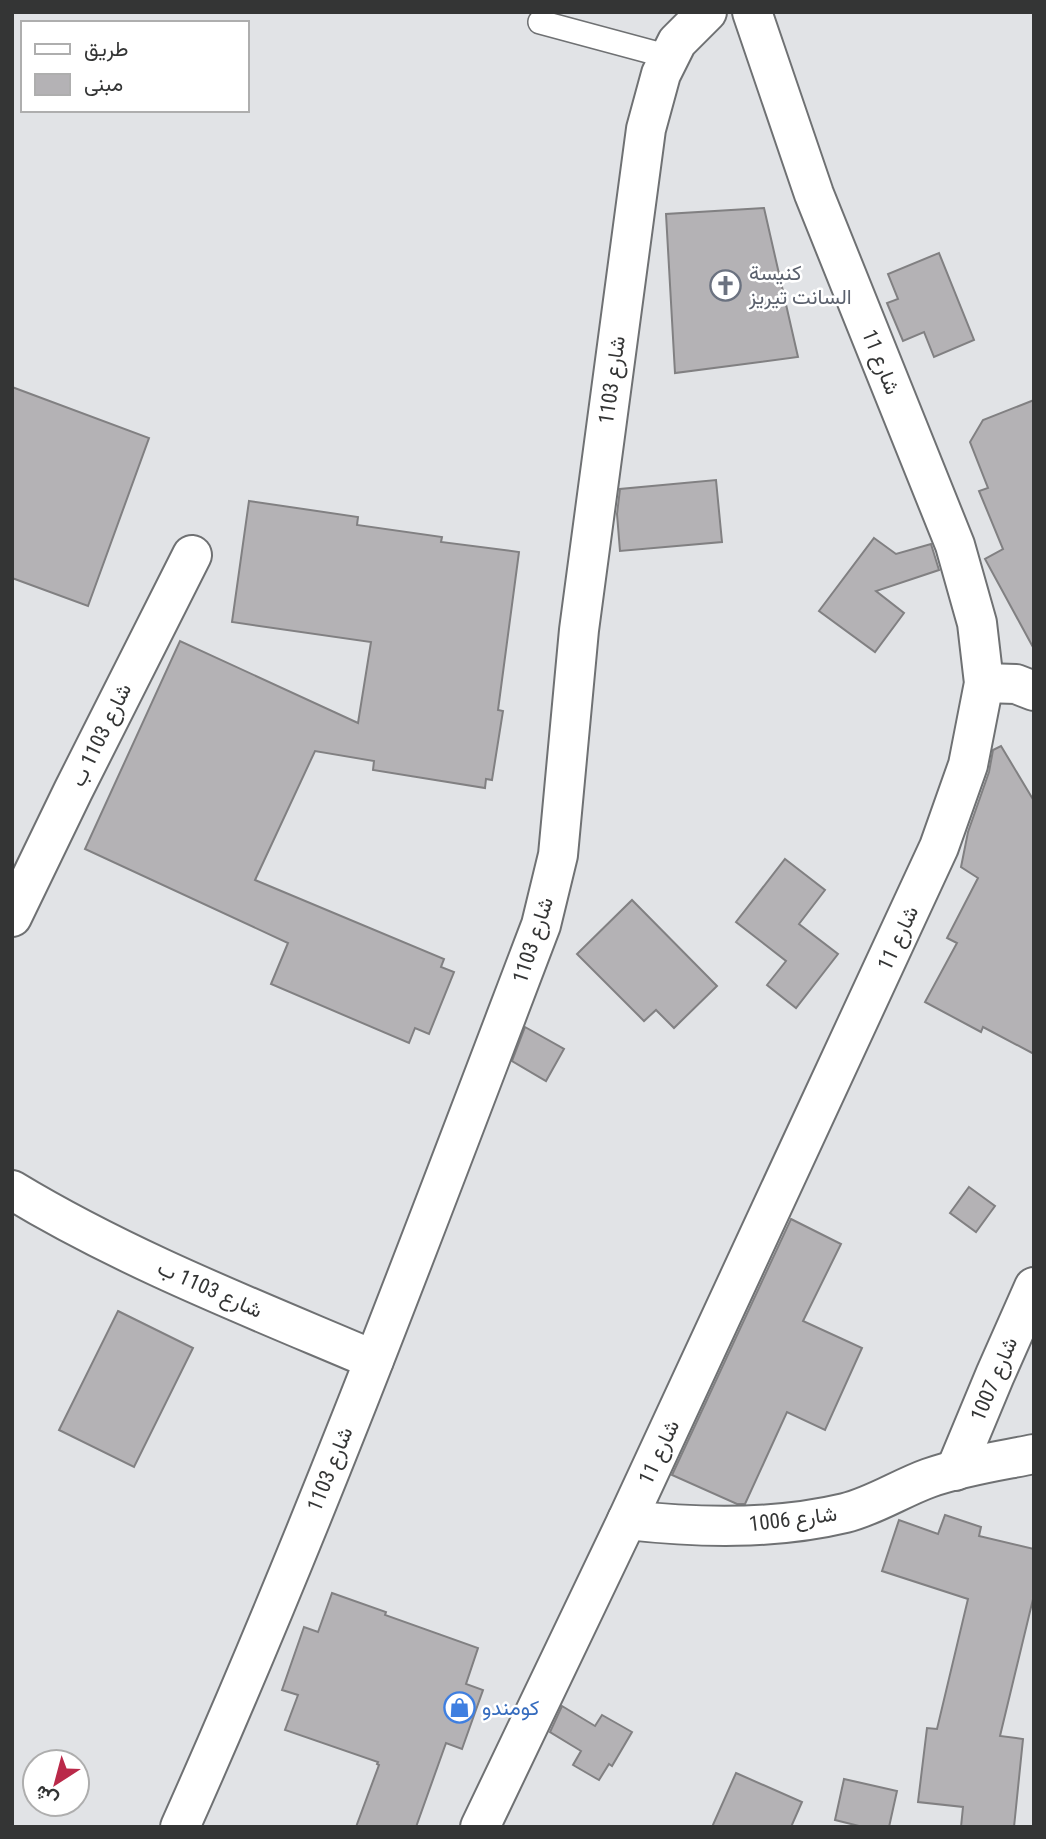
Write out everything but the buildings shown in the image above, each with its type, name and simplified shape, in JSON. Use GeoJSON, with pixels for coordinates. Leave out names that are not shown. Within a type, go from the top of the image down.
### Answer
{"type":"FeatureCollection","features":[{"type":"Feature","properties":{"kind":"street","name":"شارع 1103"},"geometry":{"type":"LineString","coordinates":[[180,1827],[374,1360],[541,925],[558,855],[579,630],[646,130],[661,74],[677,42],[707,12]]}},
{"type":"Feature","properties":{"kind":"street","name":"شارع 11"},"geometry":{"type":"LineString","coordinates":[[488,1825],[939,847],[968,765],[984,683],[977,623],[955,545],[814,194],[752,12]]}},
{"type":"Feature","properties":{"kind":"street","name":"شارع 1103 ب"},"geometry":{"type":"LineString","coordinates":[[12,917],[192,555]]}},
{"type":"Feature","properties":{"kind":"street"},"geometry":{"type":"LineString","coordinates":[[984,683],[1016,684],[1034,691]]}},
{"type":"Feature","properties":{"kind":"street","name":"شارع 1103 ب"},"geometry":{"type":"LineString","coordinates":[[12,1190],[131,1254],[374,1360]]}},
{"type":"Feature","properties":{"kind":"street","name":"شارع 1007"},"geometry":{"type":"LineString","coordinates":[[955,1471],[1034,1287]]}},
{"type":"Feature","properties":{"kind":"street","name":"شارع 1006"},"geometry":{"type":"LineString","coordinates":[[627,1520],[677,1526],[797,1522],[848,1512],[929,1478],[1034,1454]]}},
{"type":"Feature","properties":{"kind":"lane"},"geometry":{"type":"LineString","coordinates":[[540,22],[670,57]]}},
{"type":"Feature","properties":{"kind":"place","name":"كنيسة السانت تيريز"},"geometry":{"type":"Point","coordinates":[726,285]}},
{"type":"Feature","properties":{"kind":"place","name":"كومندو"},"geometry":{"type":"Point","coordinates":[459,1708]}}]}
